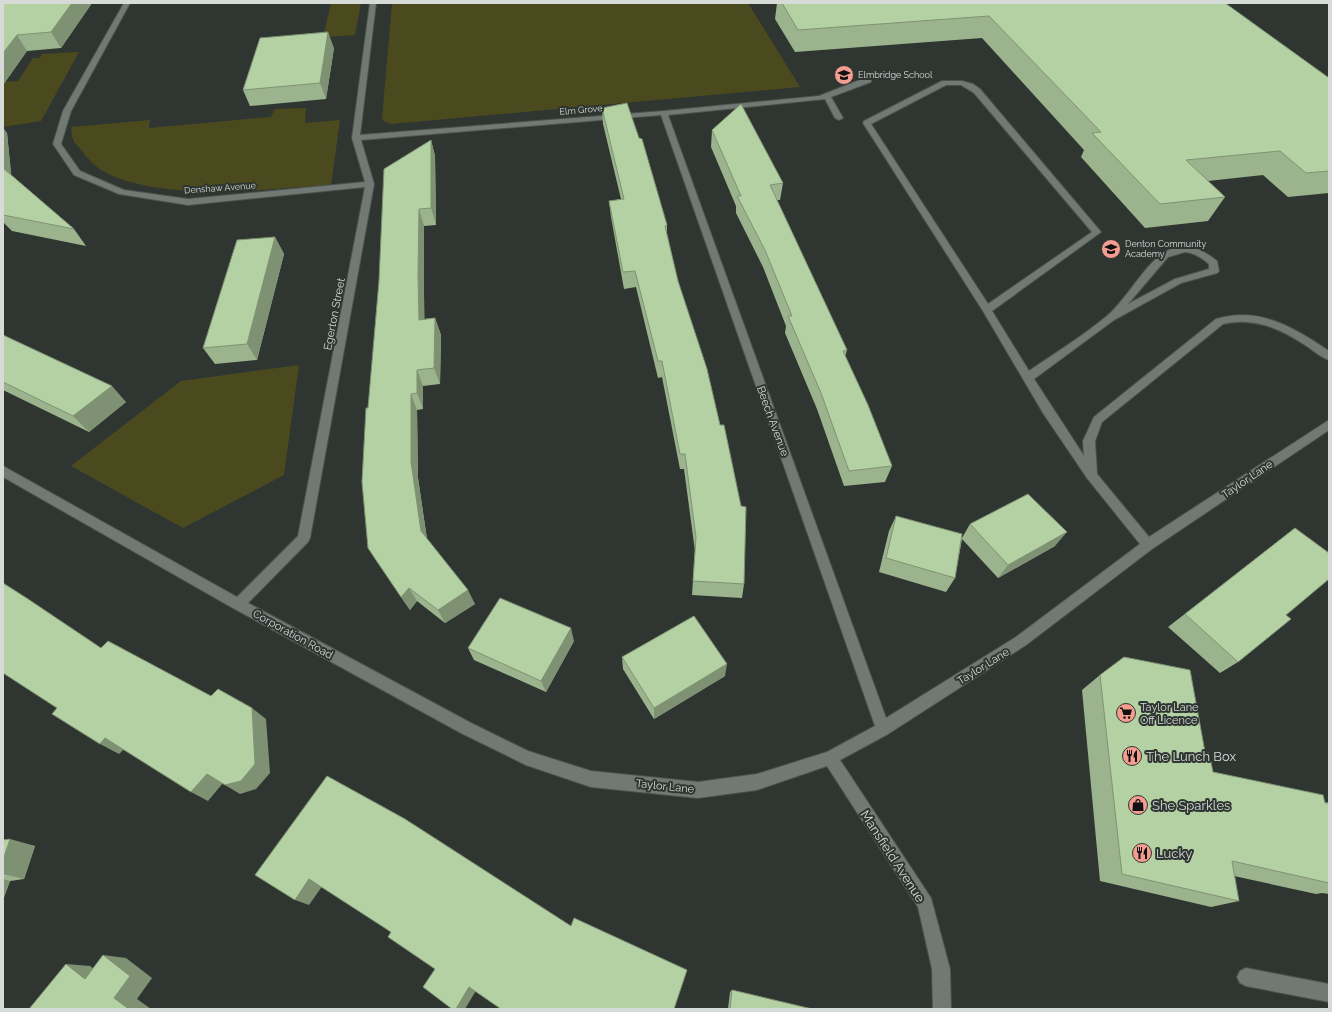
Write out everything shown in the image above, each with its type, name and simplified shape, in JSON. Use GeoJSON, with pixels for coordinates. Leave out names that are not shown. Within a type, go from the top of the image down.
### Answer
{"type":"FeatureCollection","features":[{"type":"Feature","properties":{"kind":"street","name":"Denshaw Avenue"},"geometry":{"type":"LineString","coordinates":[[127,3],[67,111],[57,144],[78,173],[122,192],[188,202],[370,184]]}},
{"type":"Feature","properties":{"kind":"street","name":"Egerton Street"},"geometry":{"type":"LineString","coordinates":[[238,604],[304,538],[370,184],[356,138],[373,3]]}},
{"type":"Feature","properties":{"kind":"street","name":"Elm Grove"},"geometry":{"type":"LineString","coordinates":[[356,138],[664,113],[806,99],[827,96],[854,87],[868,80]]}},
{"type":"Feature","properties":{"kind":"street"},"geometry":{"type":"LineString","coordinates":[[987,310],[1097,232],[977,91],[962,83],[945,83],[867,124],[987,310],[1027,378],[1091,475],[1148,545]]}},
{"type":"Feature","properties":{"kind":"street"},"geometry":{"type":"LineString","coordinates":[[827,96],[839,118]]}},
{"type":"Feature","properties":{"kind":"street","name":"Beech Avenue"},"geometry":{"type":"LineString","coordinates":[[664,113],[883,728]]}},
{"type":"Feature","properties":{"kind":"street"},"geometry":{"type":"LineString","coordinates":[[1027,378],[1111,318],[1178,281],[1189,277],[1202,276],[1214,271],[1214,263],[1203,253],[1189,249],[1177,249],[1165,255],[1111,318]]}},
{"type":"Feature","properties":{"kind":"street"},"geometry":{"type":"LineString","coordinates":[[1091,475],[1090,441],[1098,420],[1220,321],[1229,318],[1250,317],[1275,324],[1294,333],[1329,356]]}},
{"type":"Feature","properties":{"kind":"street","name":"Taylor Lane"},"geometry":{"type":"LineString","coordinates":[[591,779],[698,790],[757,782],[830,758],[883,728],[1021,641],[1148,545],[1329,424]]}},
{"type":"Feature","properties":{"kind":"street","name":"Corporation Road"},"geometry":{"type":"LineString","coordinates":[[3,471],[238,604],[466,728],[526,758],[591,779]]}},
{"type":"Feature","properties":{"kind":"street","name":"Mansfield Avenue"},"geometry":{"type":"LineString","coordinates":[[830,758],[925,904],[941,969],[942,1009]]}},
{"type":"Feature","properties":{"kind":"street"},"geometry":{"type":"LineString","coordinates":[[1246,977],[1329,993]]}},
{"type":"Feature","properties":{"kind":"shaded area"},"geometry":{"type":"Polygon","coordinates":[[[331,3],[361,3],[355,35],[323,37],[331,3]]]}},
{"type":"Feature","properties":{"kind":"shaded area"},"geometry":{"type":"Polygon","coordinates":[[[392,3],[748,3],[800,87],[391,124],[384,121],[382,118],[392,3]]]}},
{"type":"Feature","properties":{"kind":"shaded area"},"geometry":{"type":"Polygon","coordinates":[[[79,52],[41,121],[3,127],[3,104],[5,101],[3,101],[3,82],[18,81],[33,58],[40,58],[42,54],[79,52]]]}},
{"type":"Feature","properties":{"kind":"shaded area"},"geometry":{"type":"Polygon","coordinates":[[[306,108],[305,123],[340,120],[331,185],[245,191],[182,190],[152,187],[125,180],[101,170],[88,159],[74,142],[71,127],[150,120],[149,128],[271,117],[275,109],[306,108]]]}},
{"type":"Feature","properties":{"kind":"shaded area"},"geometry":{"type":"Polygon","coordinates":[[[299,365],[284,475],[183,528],[71,466],[181,381],[299,365]]]}},
{"type":"Feature","properties":{"kind":"building"},"geometry":{"type":"Polygon","coordinates":[[[3,3],[72,3],[51,32],[17,35],[3,53],[3,3]]]}},
{"type":"Feature","properties":{"kind":"building"},"geometry":{"type":"Polygon","coordinates":[[[782,3],[1225,3],[1329,78],[1329,171],[1306,173],[1280,151],[1186,160],[1225,197],[1160,204],[1092,133],[1101,132],[989,16],[798,30],[782,3]]]}},
{"type":"Feature","properties":{"kind":"building"},"geometry":{"type":"Polygon","coordinates":[[[328,32],[320,83],[243,90],[260,38],[328,32]]]}},
{"type":"Feature","properties":{"kind":"building"},"geometry":{"type":"Polygon","coordinates":[[[627,103],[639,138],[642,139],[667,225],[665,226],[678,281],[707,369],[720,425],[724,425],[741,506],[746,507],[744,584],[693,581],[696,537],[685,454],[680,454],[662,361],[658,361],[635,271],[623,272],[609,201],[624,199],[602,108],[627,103]]]}},
{"type":"Feature","properties":{"kind":"building"},"geometry":{"type":"Polygon","coordinates":[[[741,104],[783,183],[770,185],[847,350],[843,351],[868,405],[892,466],[849,471],[821,393],[788,316],[792,316],[765,250],[737,196],[741,196],[712,130],[741,104]]]}},
{"type":"Feature","properties":{"kind":"building"},"geometry":{"type":"Polygon","coordinates":[[[431,140],[431,208],[419,209],[418,276],[419,320],[435,318],[434,368],[417,370],[417,393],[411,394],[411,462],[421,531],[468,590],[438,610],[409,588],[401,597],[368,548],[362,482],[366,408],[368,408],[379,281],[384,169],[431,140]]]}},
{"type":"Feature","properties":{"kind":"building"},"geometry":{"type":"Polygon","coordinates":[[[3,168],[74,229],[3,215],[3,168]]]}},
{"type":"Feature","properties":{"kind":"building"},"geometry":{"type":"Polygon","coordinates":[[[275,237],[247,344],[203,348],[237,240],[275,237]]]}},
{"type":"Feature","properties":{"kind":"building"},"geometry":{"type":"Polygon","coordinates":[[[3,335],[112,386],[73,416],[3,382],[3,335]]]}},
{"type":"Feature","properties":{"kind":"building"},"geometry":{"type":"Polygon","coordinates":[[[1028,494],[1067,532],[1008,565],[970,524],[1028,494]]]}},
{"type":"Feature","properties":{"kind":"building"},"geometry":{"type":"Polygon","coordinates":[[[896,516],[962,534],[955,578],[886,558],[896,516]]]}},
{"type":"Feature","properties":{"kind":"building"},"geometry":{"type":"Polygon","coordinates":[[[1295,528],[1329,553],[1329,579],[1286,615],[1291,619],[1238,662],[1185,614],[1295,528]]]}},
{"type":"Feature","properties":{"kind":"building"},"geometry":{"type":"Polygon","coordinates":[[[3,583],[101,648],[108,641],[211,696],[218,689],[252,708],[255,764],[241,781],[225,785],[207,774],[191,792],[105,738],[100,744],[52,714],[57,708],[3,673],[3,583]]]}},
{"type":"Feature","properties":{"kind":"building"},"geometry":{"type":"Polygon","coordinates":[[[500,598],[571,628],[541,681],[468,648],[500,598]]]}},
{"type":"Feature","properties":{"kind":"building"},"geometry":{"type":"Polygon","coordinates":[[[694,616],[727,664],[654,708],[622,657],[694,616]]]}},
{"type":"Feature","properties":{"kind":"building"},"geometry":{"type":"Polygon","coordinates":[[[1124,657],[1190,670],[1205,752],[1209,753],[1213,772],[1323,795],[1325,803],[1329,803],[1329,883],[1232,861],[1239,901],[1122,874],[1100,675],[1124,657]]]}},
{"type":"Feature","properties":{"kind":"building"},"geometry":{"type":"Polygon","coordinates":[[[327,776],[405,819],[571,926],[574,918],[687,970],[674,1009],[501,1009],[469,987],[456,1009],[452,1009],[423,987],[435,969],[388,937],[391,932],[309,879],[295,900],[255,875],[327,776]]]}},
{"type":"Feature","properties":{"kind":"building"},"geometry":{"type":"Polygon","coordinates":[[[10,839],[3,860],[3,840],[10,839]]]}},
{"type":"Feature","properties":{"kind":"building"},"geometry":{"type":"Polygon","coordinates":[[[103,955],[130,976],[114,998],[129,1009],[29,1009],[66,964],[85,979],[103,955]]]}},
{"type":"Feature","properties":{"kind":"building"},"geometry":{"type":"Polygon","coordinates":[[[732,990],[812,1009],[730,1009],[732,990]]]}},
{"type":"Feature","properties":{"kind":"place","name":"Elmbridge School"},"geometry":{"type":"Point","coordinates":[844,75]}},
{"type":"Feature","properties":{"kind":"place","name":"Denton Community Academy"},"geometry":{"type":"Point","coordinates":[1111,249]}},
{"type":"Feature","properties":{"kind":"place","name":"Taylor Lane Off Licence"},"geometry":{"type":"Point","coordinates":[1126,713]}},
{"type":"Feature","properties":{"kind":"place","name":"The Lunch Box"},"geometry":{"type":"Point","coordinates":[1132,756]}},
{"type":"Feature","properties":{"kind":"place","name":"She Sparkles"},"geometry":{"type":"Point","coordinates":[1138,805]}},
{"type":"Feature","properties":{"kind":"place","name":"Lucky"},"geometry":{"type":"Point","coordinates":[1142,853]}}]}
